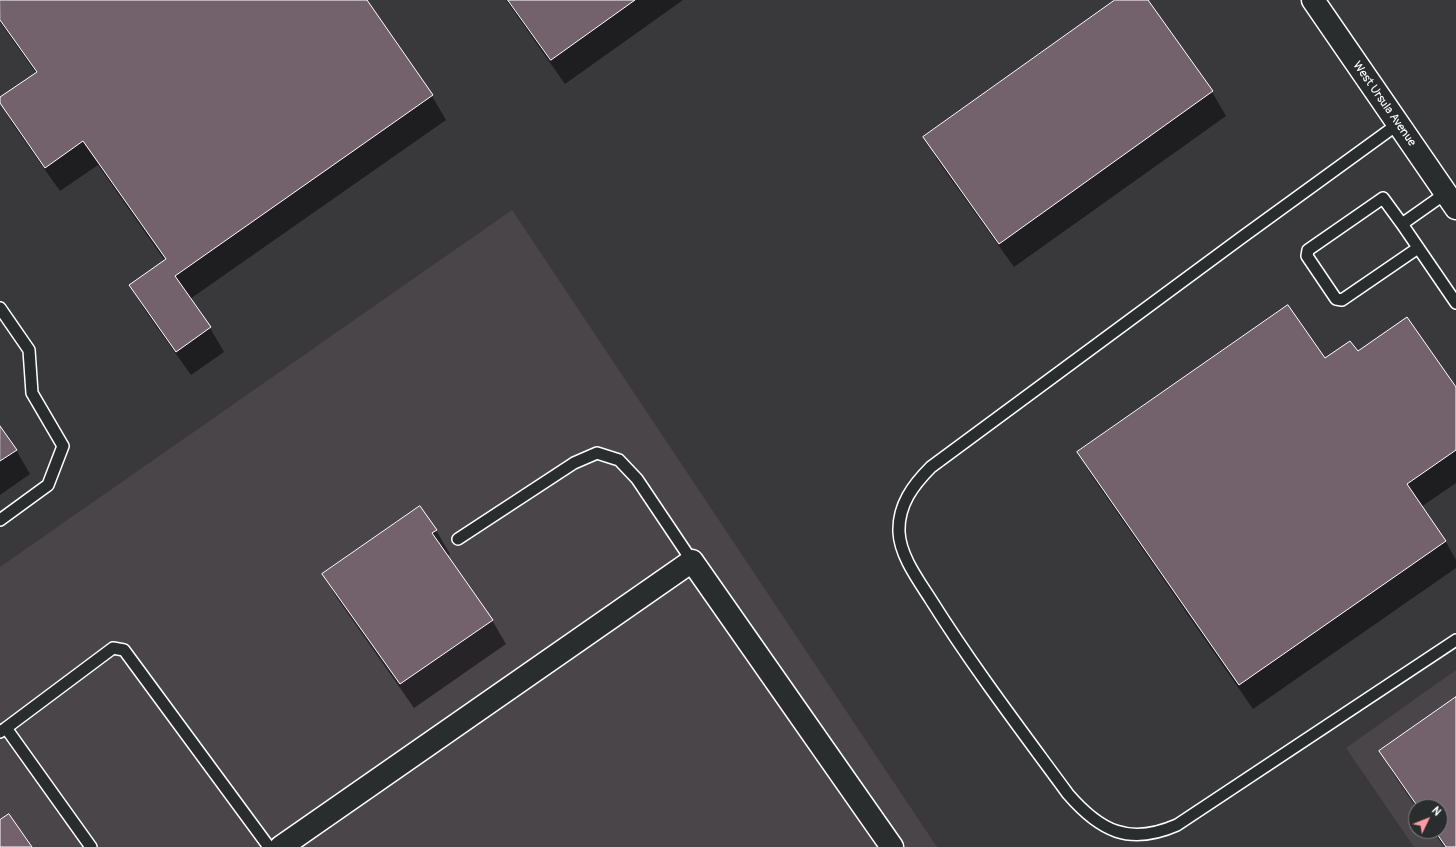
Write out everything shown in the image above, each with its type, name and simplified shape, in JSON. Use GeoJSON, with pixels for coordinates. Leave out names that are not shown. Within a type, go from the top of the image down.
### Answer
{"type":"FeatureCollection","features":[{"type":"Feature","properties":{"kind":"street","name":"West Ursula Avenue"},"geometry":{"type":"LineString","coordinates":[[1313,0],[1451,200]]}},
{"type":"Feature","properties":{"kind":"street"},"geometry":{"type":"LineString","coordinates":[[281,847],[692,561],[892,847]]}},
{"type":"Feature","properties":{"kind":"lane"},"geometry":{"type":"LineString","coordinates":[[1398,124],[931,467],[918,480],[902,506],[899,533],[902,547],[912,569],[957,642],[1068,794],[1080,808],[1095,820],[1108,828],[1124,834],[1161,832],[1177,824],[1456,640]]}},
{"type":"Feature","properties":{"kind":"lane"},"geometry":{"type":"LineString","coordinates":[[1418,248],[1342,300],[1336,299],[1307,256],[1308,250],[1383,198],[1402,224],[1456,303]]}},
{"type":"Feature","properties":{"kind":"lane"},"geometry":{"type":"LineString","coordinates":[[1402,224],[1451,200]]}},
{"type":"Feature","properties":{"kind":"lane"},"geometry":{"type":"LineString","coordinates":[[0,308],[29,350],[32,393],[63,446],[48,485],[0,520]]}},
{"type":"Feature","properties":{"kind":"lane"},"geometry":{"type":"LineString","coordinates":[[458,539],[574,463],[597,453],[619,460],[637,479],[692,561]]}},
{"type":"Feature","properties":{"kind":"lane"},"geometry":{"type":"LineString","coordinates":[[91,847],[3,730],[113,648],[124,650],[269,847]]}},
{"type":"Feature","properties":{"kind":"shaded area"},"geometry":{"type":"Polygon","coordinates":[[[512,210],[937,847],[0,847],[0,567],[512,210]]]}},
{"type":"Feature","properties":{"kind":"shaded area"},"geometry":{"type":"Polygon","coordinates":[[[1456,670],[1456,847],[1414,847],[1409,839],[1448,839],[1448,799],[1408,799],[1408,838],[1346,748],[1456,670]]]}},
{"type":"Feature","properties":{"kind":"building"},"geometry":{"type":"Polygon","coordinates":[[[0,0],[367,0],[433,95],[175,276],[211,327],[176,352],[129,285],[166,259],[83,141],[45,168],[0,103],[0,97],[37,72],[0,20],[0,0]]]}},
{"type":"Feature","properties":{"kind":"building"},"geometry":{"type":"Polygon","coordinates":[[[508,0],[635,0],[551,60],[508,0]]]}},
{"type":"Feature","properties":{"kind":"building"},"geometry":{"type":"Polygon","coordinates":[[[1115,0],[1148,0],[1213,91],[999,244],[923,137],[1115,0]]]}},
{"type":"Feature","properties":{"kind":"building"},"geometry":{"type":"Polygon","coordinates":[[[1288,305],[1325,358],[1350,341],[1358,351],[1407,317],[1456,387],[1456,450],[1407,484],[1446,541],[1239,685],[1077,452],[1288,305]]]}},
{"type":"Feature","properties":{"kind":"building"},"geometry":{"type":"Polygon","coordinates":[[[0,426],[17,450],[0,461],[0,426]]]}},
{"type":"Feature","properties":{"kind":"building"},"geometry":{"type":"Polygon","coordinates":[[[420,506],[437,530],[432,533],[493,620],[400,684],[322,574],[420,506]]]}},
{"type":"Feature","properties":{"kind":"building"},"geometry":{"type":"Polygon","coordinates":[[[1456,697],[1456,847],[1446,847],[1440,839],[1448,839],[1448,799],[1412,799],[1379,751],[1456,697]]]}},
{"type":"Feature","properties":{"kind":"building"},"geometry":{"type":"Polygon","coordinates":[[[9,814],[32,847],[0,847],[0,820],[9,814]]]}}]}
